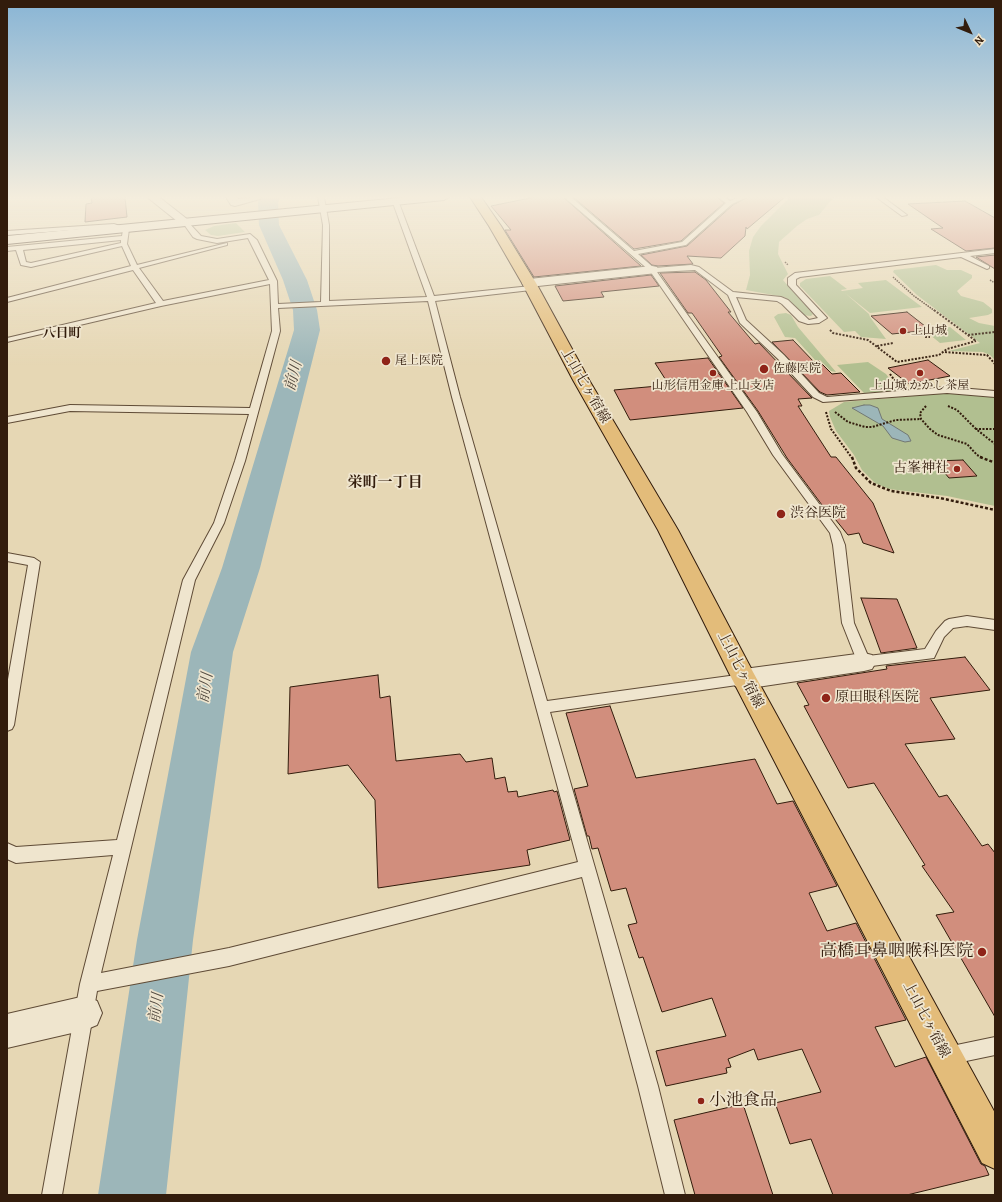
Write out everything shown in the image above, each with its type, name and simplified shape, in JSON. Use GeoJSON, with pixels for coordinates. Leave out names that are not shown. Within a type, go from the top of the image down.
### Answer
{"type":"FeatureCollection","features":[{"type":"Feature","properties":{"kind":"main road","name":"上山七ヶ宿線"},"geometry":{"type":"LineString","coordinates":[[511,253],[668,530],[744,679],[995,1150]]}},
{"type":"Feature","properties":{"kind":"main road"},"geometry":{"type":"LineString","coordinates":[[530,286],[652,270]]}},
{"type":"Feature","properties":{"kind":"main road"},"geometry":{"type":"LineString","coordinates":[[744,679],[864,662]]}},
{"type":"Feature","properties":{"kind":"main road"},"geometry":{"type":"LineString","coordinates":[[7,1031],[87,999]]}},
{"type":"Feature","properties":{"kind":"lane"},"geometry":{"type":"LineString","coordinates":[[20,253],[23,264],[32,265],[72,253]]}},
{"type":"Feature","properties":{"kind":"lane"},"geometry":{"type":"LineString","coordinates":[[131,253],[136,268],[161,304]]}},
{"type":"Feature","properties":{"kind":"lane"},"geometry":{"type":"LineString","coordinates":[[7,300],[196,253]]}},
{"type":"Feature","properties":{"kind":"lane"},"geometry":{"type":"LineString","coordinates":[[52,1195],[87,999],[122,847],[189,580],[219,523],[255,411],[276,331],[276,306],[273,281],[260,253]]}},
{"type":"Feature","properties":{"kind":"lane"},"geometry":{"type":"LineString","coordinates":[[325,303],[326,253]]}},
{"type":"Feature","properties":{"kind":"lane"},"geometry":{"type":"LineString","coordinates":[[414,253],[431,299],[456,397],[648,1086],[675,1195]]}},
{"type":"Feature","properties":{"kind":"lane"},"geometry":{"type":"LineString","coordinates":[[634,253],[652,270],[752,412],[778,455],[835,532],[839,545],[848,623],[864,662],[929,654],[940,634],[949,624],[967,621],[995,625]]}},
{"type":"Feature","properties":{"kind":"lane"},"geometry":{"type":"LineString","coordinates":[[731,294],[778,299],[785,302],[802,319],[808,322],[819,321],[823,318],[792,285],[792,278],[798,275],[978,253]]}},
{"type":"Feature","properties":{"kind":"lane"},"geometry":{"type":"LineString","coordinates":[[962,255],[987,267]]}},
{"type":"Feature","properties":{"kind":"lane"},"geometry":{"type":"LineString","coordinates":[[652,270],[691,267],[698,268],[731,294],[743,321],[781,357],[816,394],[826,402],[946,390],[995,394]]}},
{"type":"Feature","properties":{"kind":"lane"},"geometry":{"type":"LineString","coordinates":[[7,340],[161,304],[273,281]]}},
{"type":"Feature","properties":{"kind":"lane"},"geometry":{"type":"LineString","coordinates":[[276,306],[431,299],[530,286]]}},
{"type":"Feature","properties":{"kind":"lane"},"geometry":{"type":"LineString","coordinates":[[7,420],[32,414],[70,408],[255,411]]}},
{"type":"Feature","properties":{"kind":"lane"},"geometry":{"type":"LineString","coordinates":[[7,557],[34,562],[7,725]]}},
{"type":"Feature","properties":{"kind":"lane"},"geometry":{"type":"LineString","coordinates":[[542,707],[744,679]]}},
{"type":"Feature","properties":{"kind":"lane"},"geometry":{"type":"LineString","coordinates":[[7,850],[16,855],[122,847]]}},
{"type":"Feature","properties":{"kind":"lane"},"geometry":{"type":"LineString","coordinates":[[87,999],[229,957],[587,868]]}},
{"type":"Feature","properties":{"kind":"lane"},"geometry":{"type":"LineString","coordinates":[[946,1057],[995,1046]]}},
{"type":"Feature","properties":{"kind":"path"},"geometry":{"type":"LineString","coordinates":[[833,334],[868,340],[897,362],[939,355],[976,341],[914,296],[882,265]]}},
{"type":"Feature","properties":{"kind":"path"},"geometry":{"type":"LineString","coordinates":[[967,335],[995,332]]}},
{"type":"Feature","properties":{"kind":"path"},"geometry":{"type":"LineString","coordinates":[[925,338],[930,337]]}},
{"type":"Feature","properties":{"kind":"path"},"geometry":{"type":"LineString","coordinates":[[876,346],[892,343]]}},
{"type":"Feature","properties":{"kind":"path"},"geometry":{"type":"LineString","coordinates":[[944,352],[987,355],[995,363]]}},
{"type":"Feature","properties":{"kind":"path"},"geometry":{"type":"LineString","coordinates":[[826,402],[848,422],[865,427],[878,425],[889,421],[921,419]]}},
{"type":"Feature","properties":{"kind":"path"},"geometry":{"type":"LineString","coordinates":[[826,402],[826,414],[831,429],[852,457],[856,468],[871,483],[891,492],[940,498],[995,510]]}},
{"type":"Feature","properties":{"kind":"path"},"geometry":{"type":"LineString","coordinates":[[930,404],[923,408],[920,414],[921,419],[938,435],[966,444],[977,456],[993,462]]}},
{"type":"Feature","properties":{"kind":"path"},"geometry":{"type":"LineString","coordinates":[[945,404],[957,410],[976,429],[995,444]]}},
{"type":"Feature","properties":{"kind":"path"},"geometry":{"type":"LineString","coordinates":[[976,429],[995,430]]}},
{"type":"Feature","properties":{"kind":"green space"},"geometry":{"type":"Polygon","coordinates":[[[749,253],[778,253],[788,274],[783,280],[813,314],[811,316],[802,315],[788,299],[784,297],[746,290],[750,275],[749,253]]]}},
{"type":"Feature","properties":{"kind":"green space"},"geometry":{"type":"Polygon","coordinates":[[[936,265],[947,270],[961,270],[972,275],[972,278],[957,291],[961,296],[983,302],[992,309],[992,313],[988,315],[969,318],[979,323],[995,326],[995,360],[990,355],[983,352],[949,351],[980,343],[917,295],[893,272],[894,270],[936,265]]]}},
{"type":"Feature","properties":{"kind":"green space"},"geometry":{"type":"Polygon","coordinates":[[[830,276],[847,289],[841,290],[842,291],[863,288],[858,283],[886,280],[922,307],[870,313],[845,293],[869,314],[886,339],[861,337],[855,331],[844,332],[800,286],[800,283],[806,279],[830,276]]]}},
{"type":"Feature","properties":{"kind":"green space"},"geometry":{"type":"Polygon","coordinates":[[[786,313],[791,315],[798,327],[836,372],[831,371],[820,360],[815,360],[795,338],[785,337],[774,317],[778,314],[786,313]]]}},
{"type":"Feature","properties":{"kind":"green space"},"geometry":{"type":"Polygon","coordinates":[[[950,327],[966,340],[940,343],[924,330],[950,327]]]}},
{"type":"Feature","properties":{"kind":"green space"},"geometry":{"type":"Polygon","coordinates":[[[868,362],[886,374],[899,391],[864,393],[837,365],[868,362]]]}},
{"type":"Feature","properties":{"kind":"green space"},"geometry":{"type":"Polygon","coordinates":[[[946,393],[995,396],[995,506],[947,496],[889,489],[875,483],[862,470],[854,455],[836,431],[830,417],[829,411],[844,402],[946,393]]]}},
{"type":"Feature","properties":{"kind":"water"},"geometry":{"type":"Polygon","coordinates":[[[870,405],[878,408],[882,419],[908,435],[911,441],[905,442],[892,438],[883,426],[852,408],[870,405]]]}},
{"type":"Feature","properties":{"kind":"building"},"geometry":{"type":"Polygon","coordinates":[[[519,253],[626,253],[641,266],[534,277],[519,253]]]}},
{"type":"Feature","properties":{"kind":"building"},"geometry":{"type":"Polygon","coordinates":[[[651,253],[726,253],[721,258],[687,256],[693,264],[658,266],[652,265],[641,255],[651,253]]]}},
{"type":"Feature","properties":{"kind":"building"},"geometry":{"type":"Polygon","coordinates":[[[995,255],[995,269],[976,257],[995,255]]]}},
{"type":"Feature","properties":{"kind":"building"},"geometry":{"type":"Polygon","coordinates":[[[695,272],[706,280],[731,312],[728,312],[755,344],[759,343],[812,398],[798,399],[802,406],[798,406],[831,457],[836,457],[873,503],[894,553],[863,543],[859,533],[848,535],[827,509],[825,509],[787,458],[758,411],[719,357],[722,356],[692,313],[688,313],[660,273],[695,272]]]}},
{"type":"Feature","properties":{"kind":"building"},"geometry":{"type":"Polygon","coordinates":[[[651,275],[659,286],[601,292],[604,297],[563,301],[555,286],[651,275]]]}},
{"type":"Feature","properties":{"kind":"building","name":"上山城"},"geometry":{"type":"Polygon","coordinates":[[[907,312],[930,330],[892,334],[871,316],[907,312]]]}},
{"type":"Feature","properties":{"kind":"building"},"geometry":{"type":"Polygon","coordinates":[[[793,340],[814,362],[819,361],[832,374],[841,373],[860,392],[827,395],[820,392],[772,342],[793,340]]]}},
{"type":"Feature","properties":{"kind":"building"},"geometry":{"type":"Polygon","coordinates":[[[708,358],[743,408],[630,420],[614,390],[669,385],[655,363],[708,358]]]}},
{"type":"Feature","properties":{"kind":"building","name":"上山城 かかし茶屋"},"geometry":{"type":"Polygon","coordinates":[[[928,360],[950,376],[909,384],[888,368],[928,360]]]}},
{"type":"Feature","properties":{"kind":"building"},"geometry":{"type":"Polygon","coordinates":[[[963,460],[977,476],[949,478],[935,461],[963,460]]]}},
{"type":"Feature","properties":{"kind":"building"},"geometry":{"type":"Polygon","coordinates":[[[861,598],[897,599],[917,648],[881,653],[861,598]]]}},
{"type":"Feature","properties":{"kind":"building"},"geometry":{"type":"Polygon","coordinates":[[[965,657],[990,690],[930,698],[955,739],[905,744],[939,797],[947,795],[982,846],[988,844],[995,853],[995,1017],[936,915],[954,912],[922,866],[925,865],[874,783],[848,788],[804,706],[809,705],[797,683],[887,669],[886,666],[965,657]]]}},
{"type":"Feature","properties":{"kind":"building"},"geometry":{"type":"Polygon","coordinates":[[[378,675],[380,698],[390,696],[396,761],[460,754],[466,762],[492,758],[495,779],[505,777],[508,792],[517,791],[518,797],[553,790],[554,792],[557,791],[570,840],[527,850],[530,865],[378,888],[375,800],[348,765],[288,774],[290,687],[378,675]]]}},
{"type":"Feature","properties":{"kind":"building"},"geometry":{"type":"Polygon","coordinates":[[[610,706],[636,778],[755,759],[777,804],[793,801],[837,886],[809,893],[827,931],[856,923],[906,1020],[875,1027],[895,1067],[926,1057],[981,1164],[985,1166],[989,1175],[907,1195],[833,1195],[811,1139],[790,1144],[775,1103],[821,1092],[802,1049],[758,1060],[754,1049],[728,1059],[731,1067],[726,1068],[727,1073],[666,1086],[656,1051],[726,1036],[712,998],[662,1012],[643,957],[639,958],[628,925],[637,923],[626,888],[611,891],[598,848],[592,849],[589,836],[587,836],[574,789],[588,786],[566,713],[610,706]]]}},
{"type":"Feature","properties":{"kind":"building"},"geometry":{"type":"Polygon","coordinates":[[[743,1104],[773,1195],[695,1195],[674,1120],[743,1104]]]}},
{"type":"Feature","properties":{"kind":"waterway","name":"前川"},"geometry":{"type":"LineString","coordinates":[[132,1195],[165,940],[212,652],[241,568],[307,330],[305,310],[295,280],[282,253]]}},
{"type":"Feature","properties":{"kind":"place","name":"上山城"},"geometry":{"type":"Point","coordinates":[903,331]}},
{"type":"Feature","properties":{"kind":"place","name":"尾上医院"},"geometry":{"type":"Point","coordinates":[386,361]}},
{"type":"Feature","properties":{"kind":"place","name":"佐藤医院"},"geometry":{"type":"Point","coordinates":[764,369]}},
{"type":"Feature","properties":{"kind":"place","name":"山形信用金庫 上山支店"},"geometry":{"type":"Point","coordinates":[713,373]}},
{"type":"Feature","properties":{"kind":"place","name":"上山城 かかし茶屋"},"geometry":{"type":"Point","coordinates":[920,373]}},
{"type":"Feature","properties":{"kind":"place","name":"古峯神社"},"geometry":{"type":"Point","coordinates":[957,469]}},
{"type":"Feature","properties":{"kind":"place","name":"渋谷医院"},"geometry":{"type":"Point","coordinates":[781,514]}},
{"type":"Feature","properties":{"kind":"place","name":"原田眼科医院"},"geometry":{"type":"Point","coordinates":[826,698]}},
{"type":"Feature","properties":{"kind":"place","name":"高橋耳鼻咽喉科医院"},"geometry":{"type":"Point","coordinates":[982,952]}},
{"type":"Feature","properties":{"kind":"place","name":"小池食品"},"geometry":{"type":"Point","coordinates":[701,1101]}},
{"type":"Feature","properties":{"kind":"district","name":"八日町"},"geometry":{"type":"Point","coordinates":[62,334]}},
{"type":"Feature","properties":{"kind":"district","name":"栄町一丁目"},"geometry":{"type":"Point","coordinates":[385,483]}}]}
